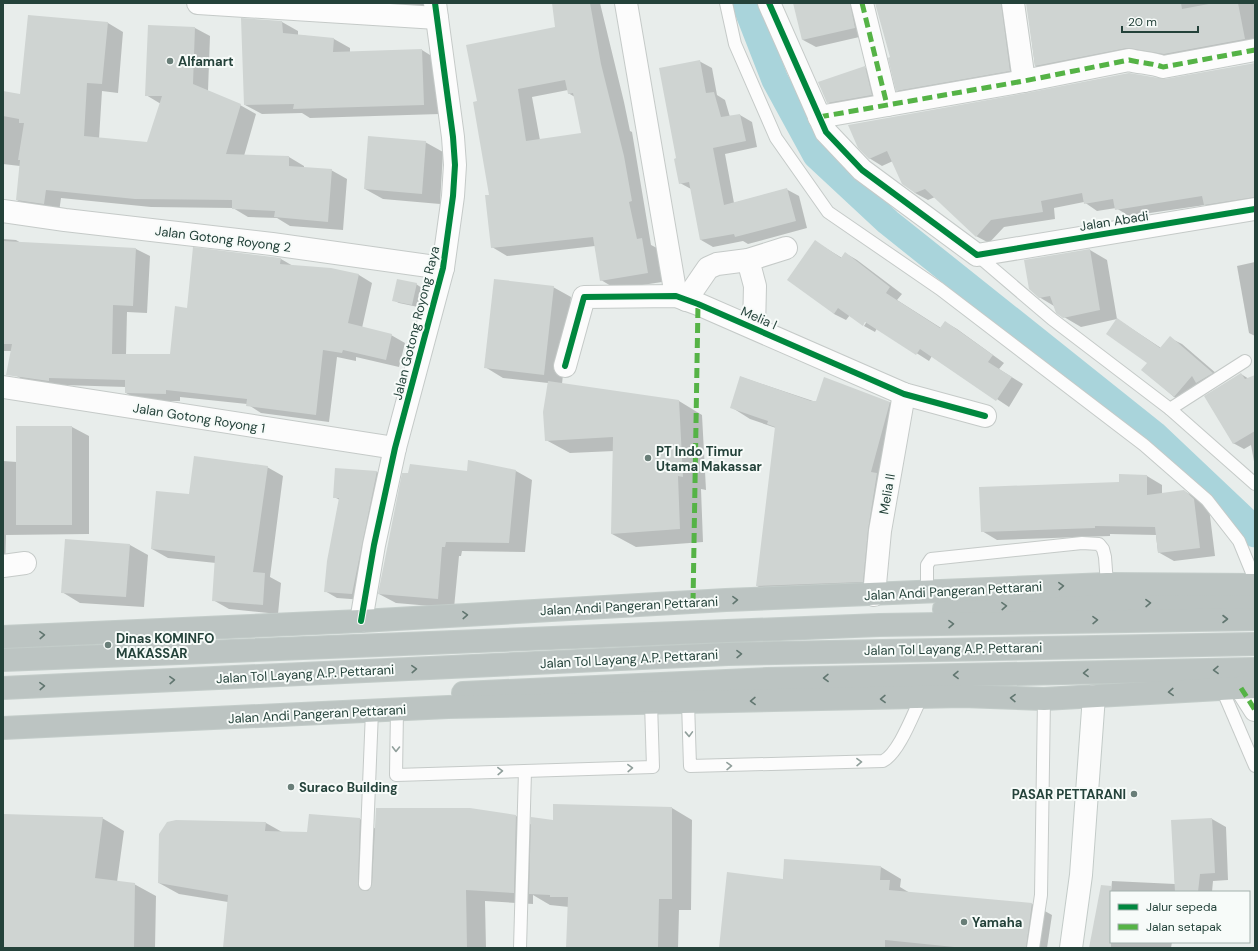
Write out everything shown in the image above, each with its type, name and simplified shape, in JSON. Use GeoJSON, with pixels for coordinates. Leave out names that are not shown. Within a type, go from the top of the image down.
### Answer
{"type":"FeatureCollection","features":[{"type":"Feature","properties":{"kind":"highway","name":"Jalan Andi Pangeran Pettarani"},"geometry":{"type":"LineString","coordinates":[[3,637],[362,627],[726,600],[874,595],[1107,584],[1255,585]]}},
{"type":"Feature","properties":{"kind":"highway"},"geometry":{"type":"LineString","coordinates":[[67,656],[236,637],[362,627],[781,617],[1018,605],[1255,602]]}},
{"type":"Feature","properties":{"kind":"highway"},"geometry":{"type":"LineString","coordinates":[[3,660],[67,656],[404,645],[878,625],[1255,619]]}},
{"type":"Feature","properties":{"kind":"highway","name":"Jalan Tol Layang A.P. Pettarani"},"geometry":{"type":"LineString","coordinates":[[3,688],[728,654],[1255,644]]}},
{"type":"Feature","properties":{"kind":"highway","name":"Jalan Tol Layang A.P. Pettarani"},"geometry":{"type":"LineString","coordinates":[[3,713],[768,679],[1245,684]]}},
{"type":"Feature","properties":{"kind":"highway","name":"Jalan Andi Pangeran Pettarani"},"geometry":{"type":"LineString","coordinates":[[3,728],[372,712],[448,707],[963,696],[1044,698],[1094,696],[1245,684]]}},
{"type":"Feature","properties":{"kind":"street"},"geometry":{"type":"LineString","coordinates":[[204,3],[436,10]]}},
{"type":"Feature","properties":{"kind":"street"},"geometry":{"type":"LineString","coordinates":[[626,3],[681,298]]}},
{"type":"Feature","properties":{"kind":"street"},"geometry":{"type":"LineString","coordinates":[[769,3],[826,132],[862,170],[977,255]]}},
{"type":"Feature","properties":{"kind":"street"},"geometry":{"type":"LineString","coordinates":[[862,3],[887,105]]}},
{"type":"Feature","properties":{"kind":"street"},"geometry":{"type":"LineString","coordinates":[[1013,3],[1024,81]]}},
{"type":"Feature","properties":{"kind":"street","name":"Jalan Gotong Royong Raya"},"geometry":{"type":"LineString","coordinates":[[362,627],[374,545],[395,448],[443,268],[453,196],[455,165],[441,35],[436,10]]}},
{"type":"Feature","properties":{"kind":"street"},"geometry":{"type":"LineString","coordinates":[[819,117],[1024,81],[1129,60],[1142,64],[1150,63],[1163,67],[1255,50]]}},
{"type":"Feature","properties":{"kind":"street","name":"Jalan Abadi"},"geometry":{"type":"LineString","coordinates":[[977,255],[1255,208]]}},
{"type":"Feature","properties":{"kind":"street","name":"Jalan Gotong Royong 2"},"geometry":{"type":"LineString","coordinates":[[3,211],[65,220],[272,244],[443,268]]}},
{"type":"Feature","properties":{"kind":"street"},"geometry":{"type":"LineString","coordinates":[[681,298],[708,268],[717,264],[748,260],[786,248]]}},
{"type":"Feature","properties":{"kind":"street"},"geometry":{"type":"LineString","coordinates":[[748,260],[755,291],[754,328]]}},
{"type":"Feature","properties":{"kind":"street","name":"Melia I"},"geometry":{"type":"LineString","coordinates":[[565,366],[584,297],[681,298],[754,328],[904,394],[985,416]]}},
{"type":"Feature","properties":{"kind":"street","name":"Jalan Gotong Royong 1"},"geometry":{"type":"LineString","coordinates":[[3,387],[395,448]]}},
{"type":"Feature","properties":{"kind":"street","name":"Melia II"},"geometry":{"type":"LineString","coordinates":[[874,595],[880,531],[904,394]]}},
{"type":"Feature","properties":{"kind":"street"},"geometry":{"type":"LineString","coordinates":[[3,566],[25,564]]}},
{"type":"Feature","properties":{"kind":"street"},"geometry":{"type":"LineString","coordinates":[[1245,684],[1255,710]]}},
{"type":"Feature","properties":{"kind":"street"},"geometry":{"type":"LineString","coordinates":[[1071,948],[1081,875],[1094,696]]}},
{"type":"Feature","properties":{"kind":"lane"},"geometry":{"type":"LineString","coordinates":[[726,3],[735,44],[776,138],[828,212],[940,289],[1144,445],[1207,500],[1239,541],[1255,580]]}},
{"type":"Feature","properties":{"kind":"lane"},"geometry":{"type":"LineString","coordinates":[[977,255],[1052,319],[1170,409],[1255,484]]}},
{"type":"Feature","properties":{"kind":"lane"},"geometry":{"type":"LineString","coordinates":[[1170,409],[1245,361]]}},
{"type":"Feature","properties":{"kind":"lane"},"geometry":{"type":"LineString","coordinates":[[927,592],[927,565],[931,559],[1091,543],[1099,544],[1103,549],[1107,584]]}},
{"type":"Feature","properties":{"kind":"lane"},"geometry":{"type":"LineString","coordinates":[[1245,684],[1255,766]]}},
{"type":"Feature","properties":{"kind":"lane"},"geometry":{"type":"LineString","coordinates":[[688,702],[690,766],[883,761],[888,758],[896,748],[921,698]]}},
{"type":"Feature","properties":{"kind":"lane"},"geometry":{"type":"LineString","coordinates":[[1033,948],[1040,895],[1044,698]]}},
{"type":"Feature","properties":{"kind":"lane"},"geometry":{"type":"LineString","coordinates":[[397,710],[396,774],[525,771],[653,767],[651,703]]}},
{"type":"Feature","properties":{"kind":"lane"},"geometry":{"type":"LineString","coordinates":[[365,884],[372,712]]}},
{"type":"Feature","properties":{"kind":"lane"},"geometry":{"type":"LineString","coordinates":[[520,948],[525,771]]}},
{"type":"Feature","properties":{"kind":"building"},"geometry":{"type":"Polygon","coordinates":[[[552,3],[590,3],[601,64],[624,156],[632,201],[629,202],[637,239],[642,238],[648,273],[600,281],[593,237],[491,248],[485,195],[489,195],[473,102],[477,101],[466,45],[555,27],[552,3]],[[565,80],[518,89],[526,141],[581,133],[573,93],[568,94],[565,80]]]}},
{"type":"Feature","properties":{"kind":"building"},"geometry":{"type":"Polygon","coordinates":[[[793,3],[850,3],[855,28],[802,40],[793,3]]]}},
{"type":"Feature","properties":{"kind":"building"},"geometry":{"type":"Polygon","coordinates":[[[875,3],[1001,3],[1010,71],[896,91],[888,58],[890,57],[875,3]]]}},
{"type":"Feature","properties":{"kind":"building"},"geometry":{"type":"Polygon","coordinates":[[[1026,3],[1181,3],[1182,9],[1214,3],[1238,3],[1245,39],[1164,54],[1127,48],[1035,66],[1026,3]]]}},
{"type":"Feature","properties":{"kind":"building"},"geometry":{"type":"Polygon","coordinates":[[[28,15],[108,22],[102,84],[87,83],[84,136],[147,142],[162,96],[145,96],[148,25],[195,27],[193,84],[241,104],[226,154],[289,156],[289,166],[332,169],[328,222],[274,217],[275,211],[232,209],[232,200],[135,199],[46,190],[44,204],[16,200],[20,160],[18,160],[24,123],[19,123],[19,119],[3,116],[3,91],[20,94],[28,15]]]}},
{"type":"Feature","properties":{"kind":"building"},"geometry":{"type":"Polygon","coordinates":[[[241,18],[282,21],[283,33],[334,38],[333,52],[422,49],[424,105],[293,109],[294,104],[244,105],[241,18]]]}},
{"type":"Feature","properties":{"kind":"building"},"geometry":{"type":"Polygon","coordinates":[[[700,60],[706,93],[714,92],[721,117],[740,114],[746,141],[713,148],[724,205],[787,188],[796,221],[735,237],[734,234],[700,240],[689,182],[679,184],[674,159],[676,158],[659,68],[700,60]]]}},
{"type":"Feature","properties":{"kind":"building"},"geometry":{"type":"Polygon","coordinates":[[[1255,63],[1255,197],[1204,205],[1202,196],[1115,210],[1113,199],[1084,204],[1082,193],[1041,201],[1043,212],[991,220],[976,237],[925,189],[915,193],[902,184],[887,151],[869,159],[858,148],[848,125],[1129,73],[1165,79],[1255,63]]]}},
{"type":"Feature","properties":{"kind":"building"},"geometry":{"type":"Polygon","coordinates":[[[865,66],[872,95],[827,103],[818,82],[865,66]]]}},
{"type":"Feature","properties":{"kind":"building"},"geometry":{"type":"Polygon","coordinates":[[[368,136],[426,141],[422,194],[364,189],[368,136]]]}},
{"type":"Feature","properties":{"kind":"building"},"geometry":{"type":"Polygon","coordinates":[[[815,240],[841,258],[845,252],[890,287],[886,293],[940,328],[945,321],[993,355],[988,362],[1012,377],[996,401],[920,349],[916,355],[865,322],[863,326],[838,308],[834,314],[787,280],[815,240]]]}},
{"type":"Feature","properties":{"kind":"building"},"geometry":{"type":"Polygon","coordinates":[[[3,241],[136,248],[133,306],[113,305],[112,354],[170,354],[175,306],[187,308],[193,247],[281,258],[280,264],[331,268],[359,274],[348,323],[392,334],[386,360],[343,350],[342,353],[323,350],[316,415],[246,406],[247,399],[166,390],[166,394],[125,393],[125,380],[49,378],[49,381],[6,375],[12,344],[3,344],[3,241]]]}},
{"type":"Feature","properties":{"kind":"building"},"geometry":{"type":"Polygon","coordinates":[[[1090,249],[1100,310],[1063,318],[1056,313],[1050,296],[1039,298],[1029,289],[1024,260],[1090,249]]]}},
{"type":"Feature","properties":{"kind":"building"},"geometry":{"type":"Polygon","coordinates":[[[397,279],[417,283],[412,305],[392,301],[397,279]]]}},
{"type":"Feature","properties":{"kind":"building"},"geometry":{"type":"Polygon","coordinates":[[[494,279],[554,286],[544,375],[484,368],[494,279]]]}},
{"type":"Feature","properties":{"kind":"building"},"geometry":{"type":"Polygon","coordinates":[[[1117,318],[1160,348],[1170,336],[1213,373],[1196,383],[1192,376],[1174,397],[1141,370],[1147,363],[1106,334],[1117,318]]]}},
{"type":"Feature","properties":{"kind":"building"},"geometry":{"type":"Polygon","coordinates":[[[1241,373],[1245,379],[1255,375],[1255,431],[1233,444],[1204,396],[1241,373]]]}},
{"type":"Feature","properties":{"kind":"building"},"geometry":{"type":"Polygon","coordinates":[[[740,376],[811,401],[816,401],[824,377],[890,402],[871,472],[877,473],[868,530],[863,582],[756,586],[775,427],[767,424],[768,421],[730,408],[740,376]]]}},
{"type":"Feature","properties":{"kind":"building","name":"PT Indo Timur Utama Makassar"},"geometry":{"type":"Polygon","coordinates":[[[548,381],[679,400],[683,477],[678,476],[680,529],[611,534],[613,437],[545,441],[543,412],[548,381]]]}},
{"type":"Feature","properties":{"kind":"building"},"geometry":{"type":"Polygon","coordinates":[[[16,426],[72,426],[72,525],[16,525],[16,426]]]}},
{"type":"Feature","properties":{"kind":"building"},"geometry":{"type":"Polygon","coordinates":[[[194,456],[268,466],[253,572],[265,573],[263,605],[212,601],[215,556],[151,549],[156,491],[189,494],[194,456]]]}},
{"type":"Feature","properties":{"kind":"building"},"geometry":{"type":"Polygon","coordinates":[[[468,460],[516,470],[509,543],[446,542],[445,547],[442,547],[438,599],[378,594],[402,473],[408,473],[410,464],[467,471],[468,460]]]}},
{"type":"Feature","properties":{"kind":"building"},"geometry":{"type":"Polygon","coordinates":[[[335,468],[377,471],[352,594],[324,592],[327,561],[339,498],[333,498],[335,468]]]}},
{"type":"Feature","properties":{"kind":"building"},"geometry":{"type":"Polygon","coordinates":[[[1119,474],[1147,475],[1147,495],[1184,490],[1194,499],[1200,548],[1158,553],[1155,527],[1095,526],[1095,528],[981,532],[979,487],[1119,482],[1119,474]]]}},
{"type":"Feature","properties":{"kind":"building"},"geometry":{"type":"Polygon","coordinates":[[[65,539],[130,544],[126,597],[61,593],[65,539]]]}},
{"type":"Feature","properties":{"kind":"building"},"geometry":{"type":"Polygon","coordinates":[[[553,804],[672,807],[672,899],[659,899],[658,948],[566,948],[568,897],[550,897],[550,895],[529,894],[531,817],[553,820],[553,804]]]}},
{"type":"Feature","properties":{"kind":"building"},"geometry":{"type":"Polygon","coordinates":[[[376,808],[470,808],[516,815],[514,893],[466,890],[467,948],[223,948],[228,895],[158,883],[159,834],[167,822],[176,820],[266,822],[265,831],[307,832],[309,814],[360,818],[358,884],[361,890],[368,891],[372,884],[376,808]]]}},
{"type":"Feature","properties":{"kind":"building"},"geometry":{"type":"Polygon","coordinates":[[[3,814],[103,817],[95,878],[135,883],[134,948],[3,948],[3,814]]]}},
{"type":"Feature","properties":{"kind":"building"},"geometry":{"type":"Polygon","coordinates":[[[1212,818],[1215,873],[1200,874],[1198,891],[1175,891],[1171,820],[1212,818]]]}},
{"type":"Feature","properties":{"kind":"building"},"geometry":{"type":"Polygon","coordinates":[[[784,859],[881,866],[880,880],[890,880],[889,890],[1032,903],[1026,948],[964,948],[885,940],[885,948],[719,948],[727,872],[783,879],[784,859]]]}},
{"type":"Feature","properties":{"kind":"building"},"geometry":{"type":"Polygon","coordinates":[[[1101,885],[1111,886],[1111,948],[1089,948],[1101,885]]]}},
{"type":"Feature","properties":{"kind":"waterway"},"geometry":{"type":"LineString","coordinates":[[745,3],[775,80],[816,155],[888,222],[1155,435],[1249,524],[1255,534]]}},
{"type":"Feature","properties":{"kind":"marked path"},"geometry":{"type":"LineString","coordinates":[[862,3],[887,105]]}},
{"type":"Feature","properties":{"kind":"marked path"},"geometry":{"type":"LineString","coordinates":[[819,117],[1024,81],[1129,60],[1163,67],[1255,50]]}},
{"type":"Feature","properties":{"kind":"marked path"},"geometry":{"type":"LineString","coordinates":[[693,603],[698,304]]}},
{"type":"Feature","properties":{"kind":"marked path"},"geometry":{"type":"LineString","coordinates":[[1241,688],[1255,710]]}},
{"type":"Feature","properties":{"kind":"cycle path"},"geometry":{"type":"LineString","coordinates":[[361,621],[374,545],[395,448],[443,268],[453,196],[455,165],[453,137],[435,3]]}},
{"type":"Feature","properties":{"kind":"cycle path"},"geometry":{"type":"LineString","coordinates":[[769,3],[826,132],[862,170],[977,255],[1255,209]]}},
{"type":"Feature","properties":{"kind":"cycle path"},"geometry":{"type":"LineString","coordinates":[[565,366],[584,297],[676,296],[698,304],[904,394],[985,416]]}},
{"type":"Feature","properties":{"kind":"place","name":"Alfamart"},"geometry":{"type":"Point","coordinates":[170,61]}},
{"type":"Feature","properties":{"kind":"place","name":"PT Indo Timur Utama Makassar"},"geometry":{"type":"Point","coordinates":[648,458]}},
{"type":"Feature","properties":{"kind":"place","name":"Dinas KOMINFO MAKASSAR"},"geometry":{"type":"Point","coordinates":[108,645]}},
{"type":"Feature","properties":{"kind":"place","name":"Suraco Building"},"geometry":{"type":"Point","coordinates":[291,787]}},
{"type":"Feature","properties":{"kind":"place","name":"PASAR PETTARANI"},"geometry":{"type":"Point","coordinates":[1134,794]}},
{"type":"Feature","properties":{"kind":"place","name":"Yamaha"},"geometry":{"type":"Point","coordinates":[964,922]}}]}
